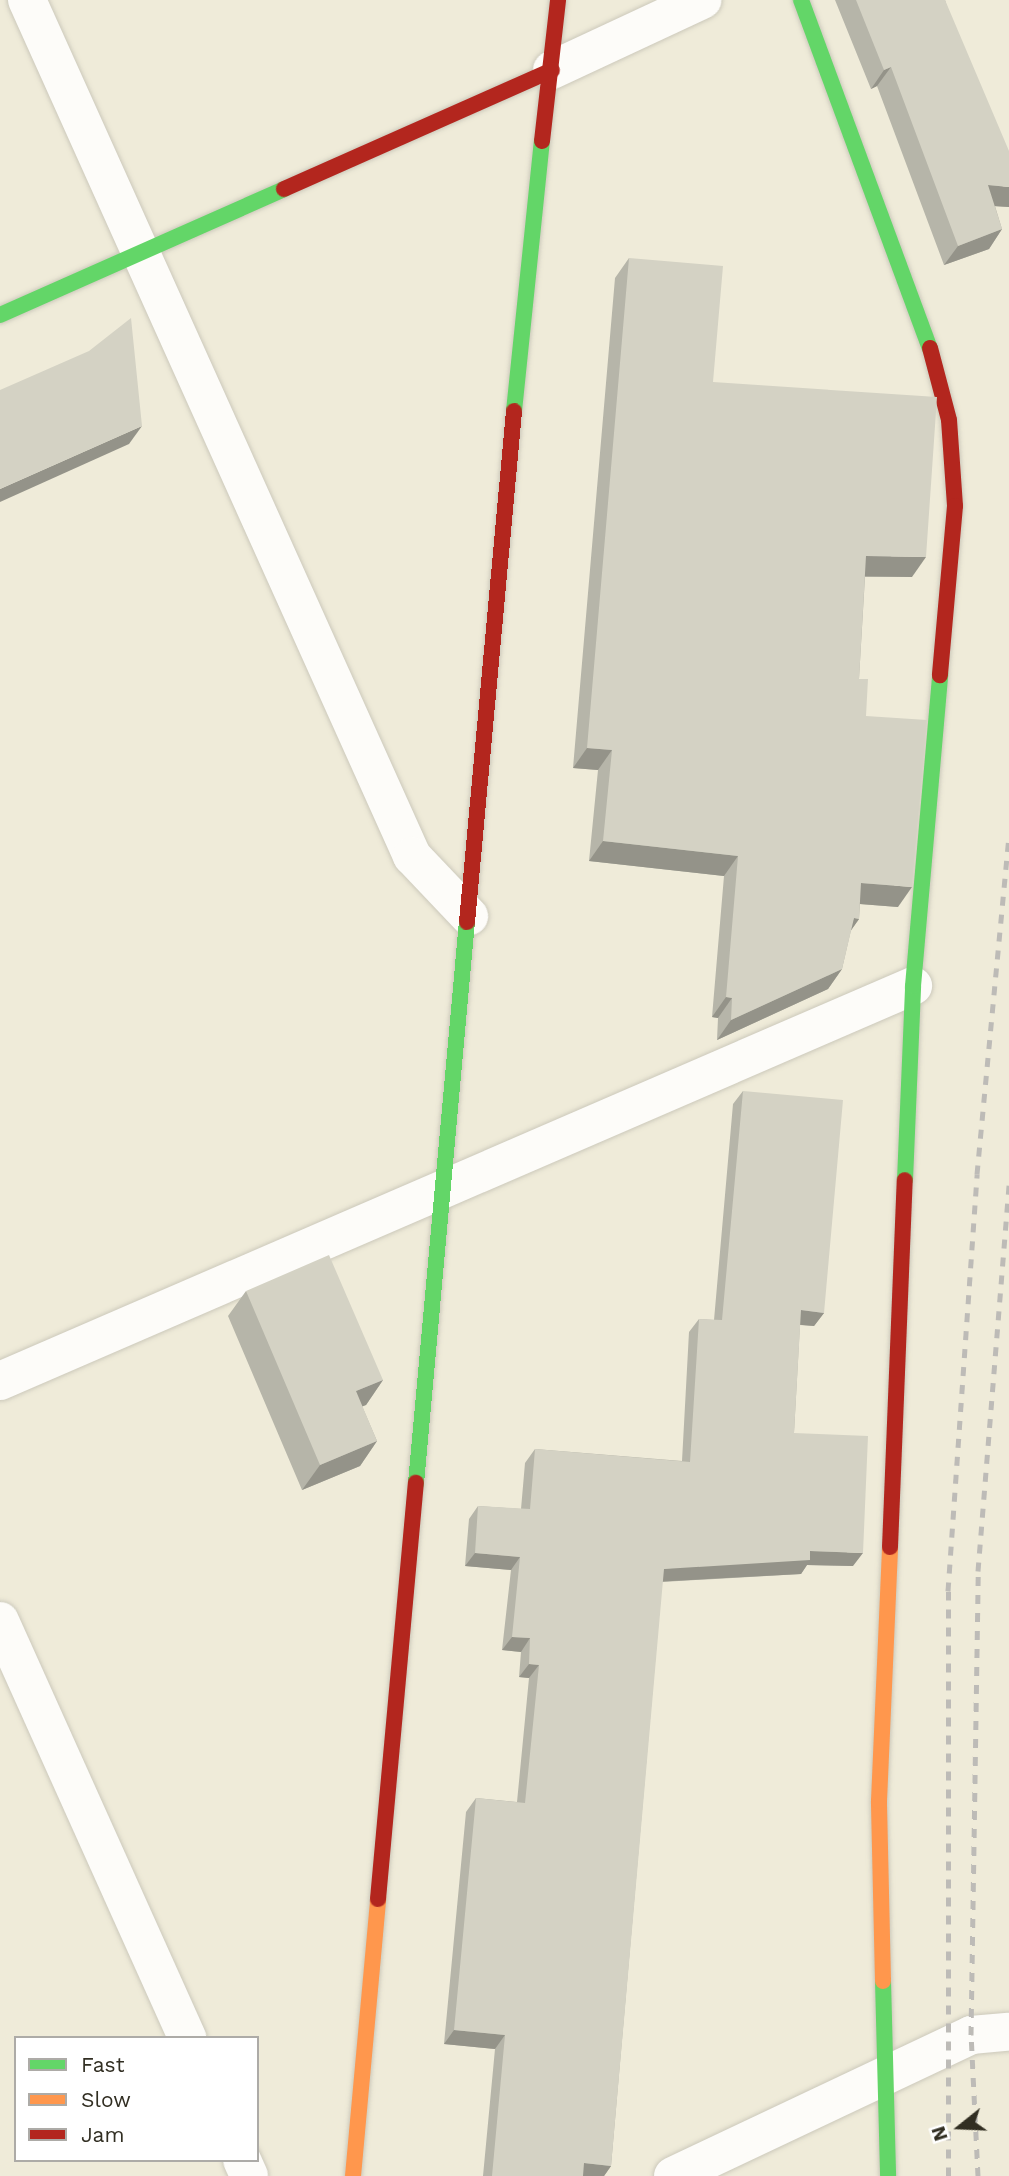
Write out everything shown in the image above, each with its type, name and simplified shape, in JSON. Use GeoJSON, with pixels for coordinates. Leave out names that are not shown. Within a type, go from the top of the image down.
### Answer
{"type":"FeatureCollection","features":[{"type":"Feature","properties":{"kind":"street"},"geometry":{"type":"LineString","coordinates":[[27,0],[412,856],[469,916]]}},
{"type":"Feature","properties":{"kind":"street"},"geometry":{"type":"LineString","coordinates":[[353,2176],[445,1189],[522,320],[558,0]]}},
{"type":"Feature","properties":{"kind":"street"},"geometry":{"type":"LineString","coordinates":[[0,315],[552,70],[702,0]]}},
{"type":"Feature","properties":{"kind":"street"},"geometry":{"type":"LineString","coordinates":[[801,0],[916,297],[948,420],[955,506],[913,986],[879,1801],[882,2079],[888,2176]]}},
{"type":"Feature","properties":{"kind":"street"},"geometry":{"type":"LineString","coordinates":[[0,1381],[913,986]]}},
{"type":"Feature","properties":{"kind":"street"},"geometry":{"type":"LineString","coordinates":[[0,1621],[186,2036]]}},
{"type":"Feature","properties":{"kind":"street"},"geometry":{"type":"LineString","coordinates":[[673,2176],[971,2035],[1009,2032]]}},
{"type":"Feature","properties":{"kind":"building"},"geometry":{"type":"Polygon","coordinates":[[[856,0],[945,0],[1009,151],[1009,187],[988,185],[1002,229],[958,246],[891,67],[884,70],[856,0]]]}},
{"type":"Feature","properties":{"kind":"building"},"geometry":{"type":"Polygon","coordinates":[[[629,258],[723,266],[713,382],[937,397],[926,557],[866,556],[859,679],[868,679],[866,716],[927,720],[912,887],[861,883],[859,919],[854,918],[842,969],[731,1020],[732,998],[726,997],[738,856],[603,841],[612,750],[587,748],[629,258]]]}},
{"type":"Feature","properties":{"kind":"building"},"geometry":{"type":"Polygon","coordinates":[[[131,318],[142,426],[0,489],[0,390],[89,351],[131,318]]]}},
{"type":"Feature","properties":{"kind":"building"},"geometry":{"type":"Polygon","coordinates":[[[743,1091],[843,1100],[824,1313],[801,1310],[794,1433],[868,1436],[863,1553],[810,1551],[810,1560],[664,1569],[611,2166],[584,2163],[583,2176],[492,2176],[505,2035],[454,2030],[476,1798],[525,1803],[539,1665],[529,1664],[530,1638],[512,1637],[520,1557],[475,1553],[478,1506],[530,1509],[535,1449],[690,1462],[699,1319],[722,1320],[743,1091]]]}},
{"type":"Feature","properties":{"kind":"building"},"geometry":{"type":"Polygon","coordinates":[[[329,1255],[383,1380],[356,1391],[377,1441],[320,1465],[246,1291],[329,1255]]]}},
{"type":"Feature","properties":{"kind":"railway"},"geometry":{"type":"LineString","coordinates":[[948,2176],[948,1591],[977,1174],[1009,834]]}},
{"type":"Feature","properties":{"kind":"railway"},"geometry":{"type":"LineString","coordinates":[[978,2176],[971,2035],[978,1571],[1009,1184]]}},
{"type":"Feature","properties":{"kind":"traffic: fast"},"geometry":{"type":"LineString","coordinates":[[801,0],[930,348]]}},
{"type":"Feature","properties":{"kind":"traffic: fast"},"geometry":{"type":"LineString","coordinates":[[514,411],[542,141]]}},
{"type":"Feature","properties":{"kind":"traffic: fast"},"geometry":{"type":"LineString","coordinates":[[0,315],[284,189]]}},
{"type":"Feature","properties":{"kind":"traffic: fast"},"geometry":{"type":"LineString","coordinates":[[905,1180],[913,986],[940,675]]}},
{"type":"Feature","properties":{"kind":"traffic: fast"},"geometry":{"type":"LineString","coordinates":[[416,1483],[467,922]]}},
{"type":"Feature","properties":{"kind":"traffic: fast"},"geometry":{"type":"LineString","coordinates":[[883,1981],[888,2176]]}},
{"type":"Feature","properties":{"kind":"traffic: slow"},"geometry":{"type":"LineString","coordinates":[[883,1981],[879,1801],[890,1547]]}},
{"type":"Feature","properties":{"kind":"traffic: slow"},"geometry":{"type":"LineString","coordinates":[[353,2176],[378,1899]]}},
{"type":"Feature","properties":{"kind":"traffic: jam"},"geometry":{"type":"LineString","coordinates":[[542,141],[558,0]]}},
{"type":"Feature","properties":{"kind":"traffic: jam"},"geometry":{"type":"LineString","coordinates":[[284,189],[552,70]]}},
{"type":"Feature","properties":{"kind":"traffic: jam"},"geometry":{"type":"LineString","coordinates":[[930,348],[949,420],[955,506],[940,675]]}},
{"type":"Feature","properties":{"kind":"traffic: jam"},"geometry":{"type":"LineString","coordinates":[[467,922],[514,411]]}},
{"type":"Feature","properties":{"kind":"traffic: jam"},"geometry":{"type":"LineString","coordinates":[[890,1547],[905,1180]]}},
{"type":"Feature","properties":{"kind":"traffic: jam"},"geometry":{"type":"LineString","coordinates":[[378,1899],[416,1483]]}}]}
